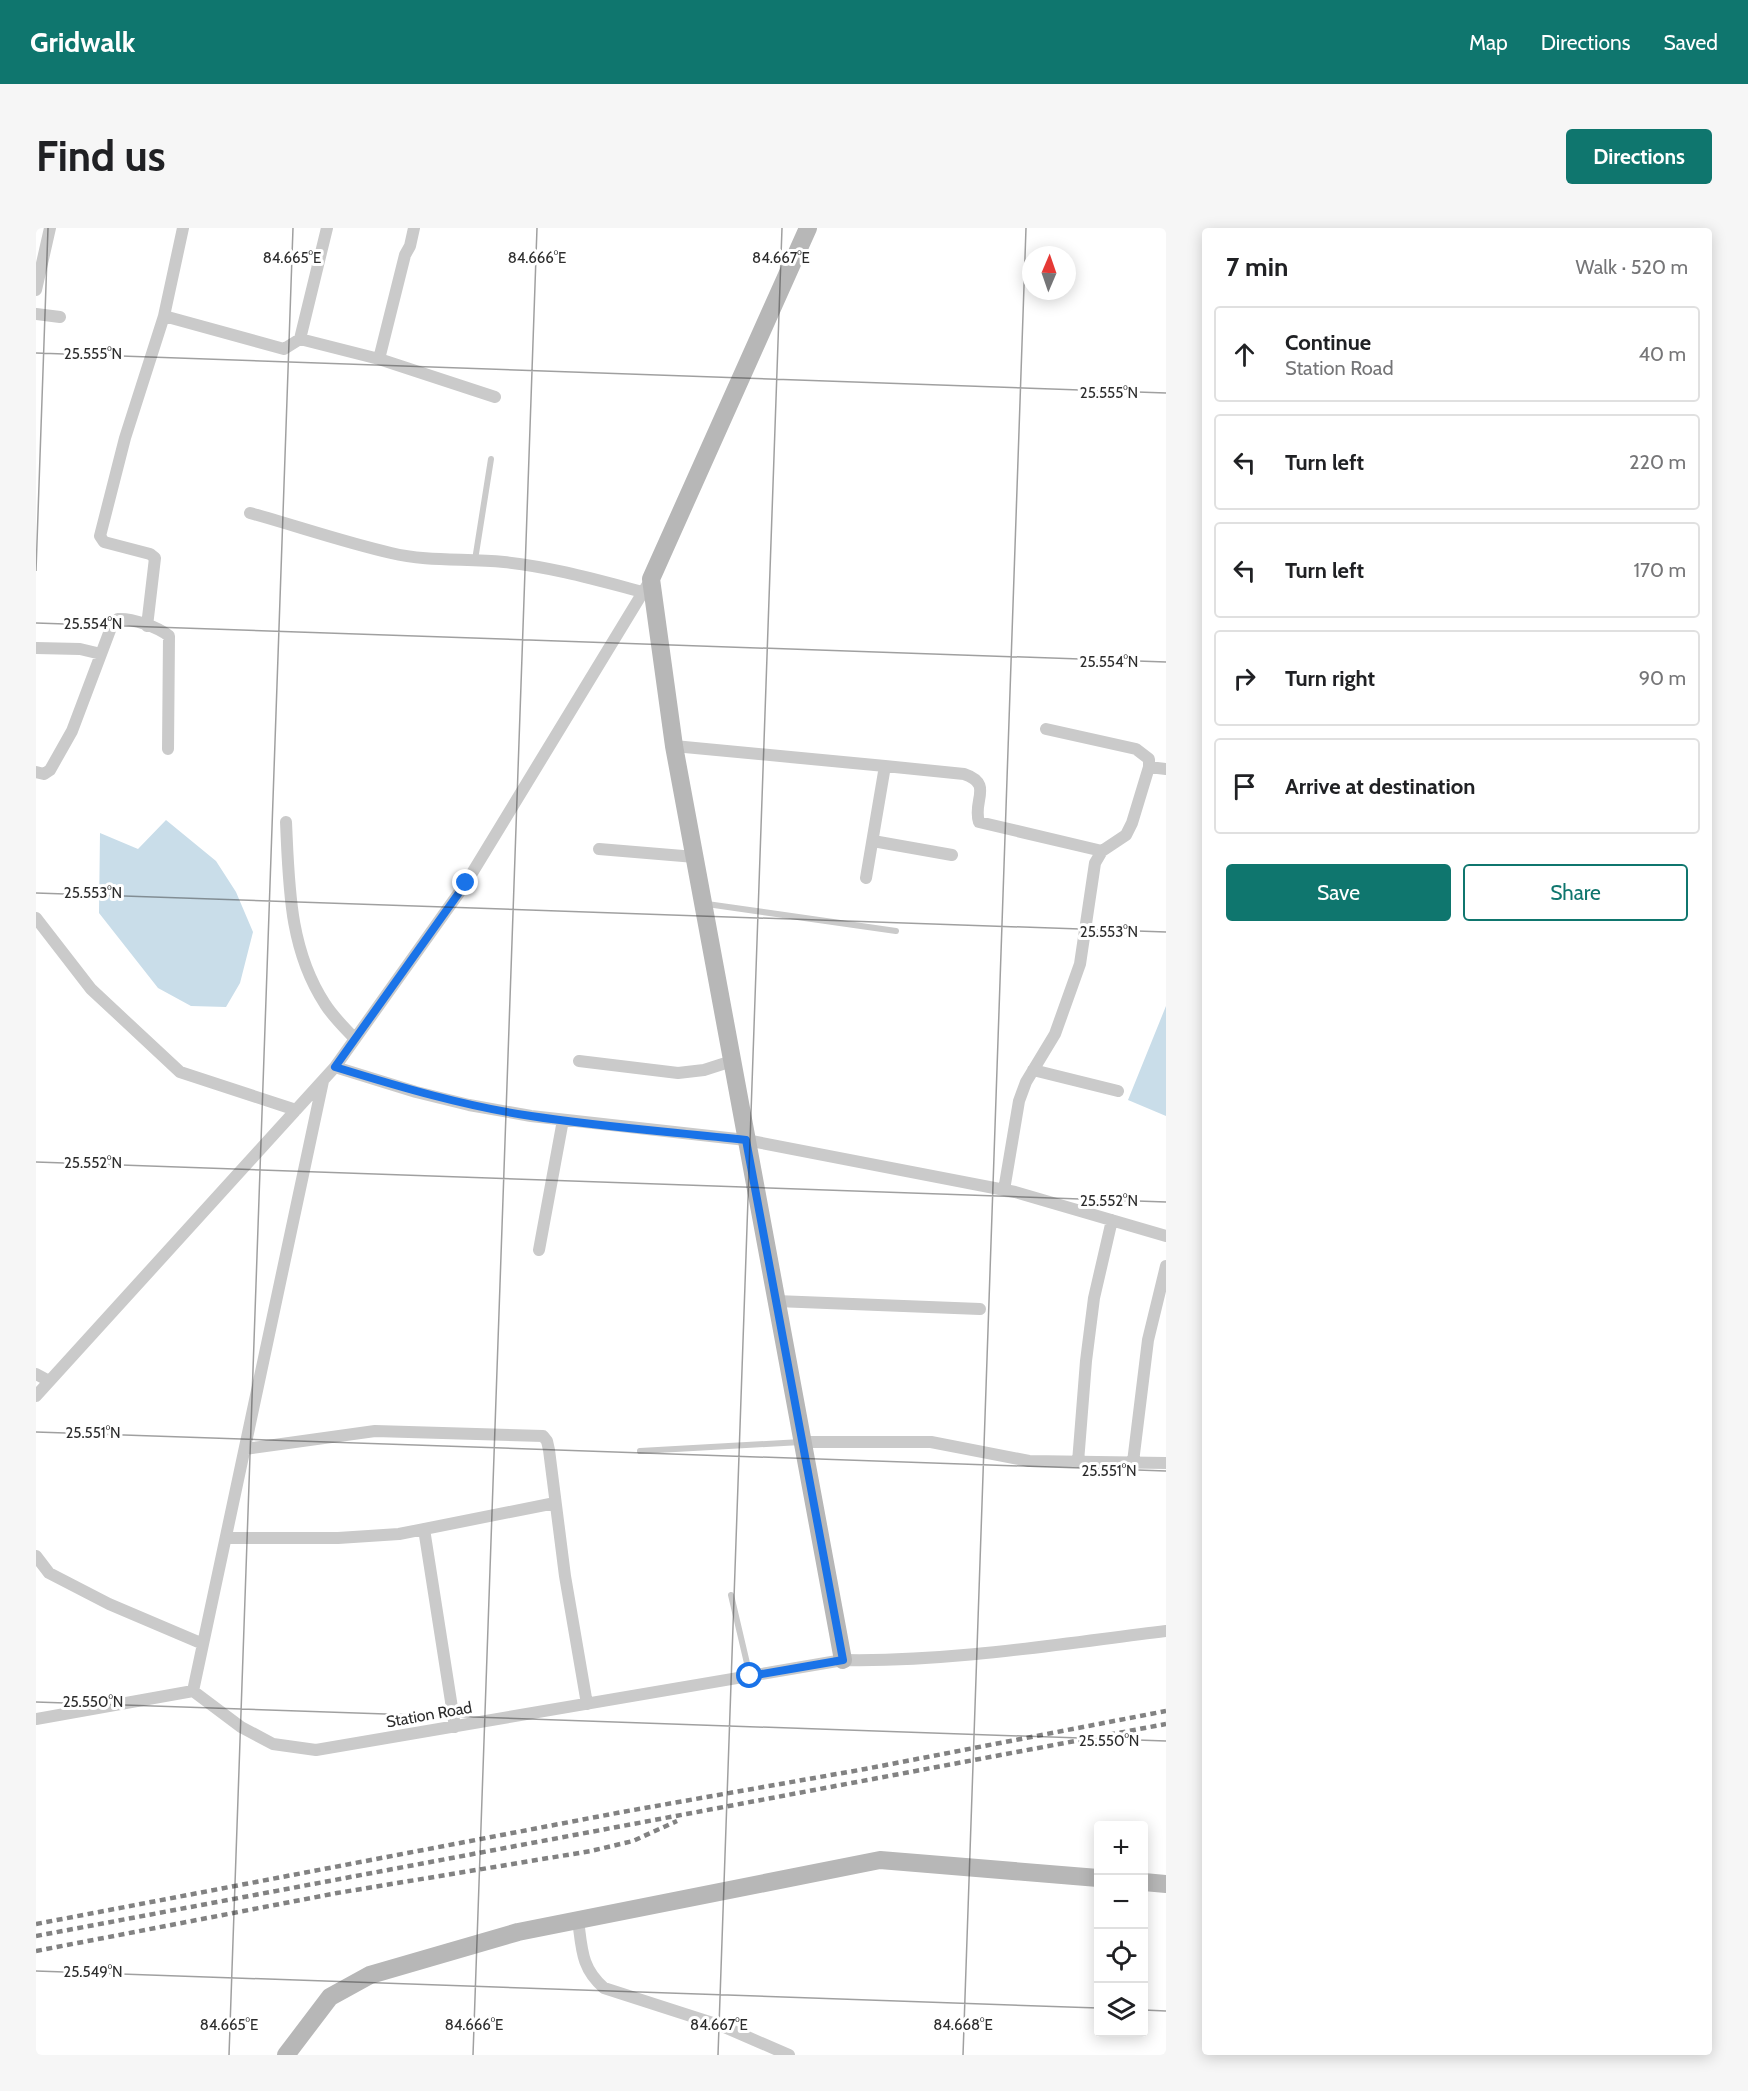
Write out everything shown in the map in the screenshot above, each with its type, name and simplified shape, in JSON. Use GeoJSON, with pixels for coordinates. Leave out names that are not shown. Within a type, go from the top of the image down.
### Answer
{"type":"FeatureCollection","features":[{"type":"Feature","properties":{"kind":"street"},"geometry":{"type":"LineString","coordinates":[[36,290],[50,228]]}},
{"type":"Feature","properties":{"kind":"street"},"geometry":{"type":"LineString","coordinates":[[147,626],[155,558],[150,554],[104,542],[100,536],[125,438],[164,316],[183,228]]}},
{"type":"Feature","properties":{"kind":"street"},"geometry":{"type":"LineString","coordinates":[[164,316],[284,349],[300,339],[327,228]]}},
{"type":"Feature","properties":{"kind":"street"},"geometry":{"type":"LineString","coordinates":[[379,359],[414,228]]}},
{"type":"Feature","properties":{"kind":"street"},"geometry":{"type":"LineString","coordinates":[[36,1396],[335,1067],[466,883],[647,586],[808,228]]}},
{"type":"Feature","properties":{"kind":"street"},"geometry":{"type":"LineString","coordinates":[[36,314],[60,317]]}},
{"type":"Feature","properties":{"kind":"street"},"geometry":{"type":"LineString","coordinates":[[300,339],[379,359],[495,397]]}},
{"type":"Feature","properties":{"kind":"street"},"geometry":{"type":"LineString","coordinates":[[250,513],[392,554],[440,560],[475,560],[532,565],[647,586]]}},
{"type":"Feature","properties":{"kind":"street"},"geometry":{"type":"LineString","coordinates":[[647,586],[674,746],[843,1660]]}},
{"type":"Feature","properties":{"kind":"street"},"geometry":{"type":"LineString","coordinates":[[36,772],[44,774],[50,770],[72,731],[112,625],[118,619],[127,619],[147,626],[165,633],[169,638],[168,749]]}},
{"type":"Feature","properties":{"kind":"street"},"geometry":{"type":"LineString","coordinates":[[36,648],[80,649],[101,654]]}},
{"type":"Feature","properties":{"kind":"street"},"geometry":{"type":"LineString","coordinates":[[1004,1190],[1019,1101],[1026,1082],[1055,1034],[1080,964],[1095,862],[1102,851],[1126,835],[1132,823],[1149,767],[1149,759],[1136,749],[1046,729]]}},
{"type":"Feature","properties":{"kind":"street"},"geometry":{"type":"LineString","coordinates":[[674,746],[964,774],[973,777],[980,784],[977,816],[979,822],[1102,851]]}},
{"type":"Feature","properties":{"kind":"street"},"geometry":{"type":"LineString","coordinates":[[867,878],[885,766]]}},
{"type":"Feature","properties":{"kind":"street"},"geometry":{"type":"LineString","coordinates":[[1149,767],[1166,770]]}},
{"type":"Feature","properties":{"kind":"street"},"geometry":{"type":"LineString","coordinates":[[286,822],[291,911],[303,960],[326,1006],[355,1039]]}},
{"type":"Feature","properties":{"kind":"street"},"geometry":{"type":"LineString","coordinates":[[873,841],[952,855]]}},
{"type":"Feature","properties":{"kind":"street"},"geometry":{"type":"LineString","coordinates":[[599,849],[695,857]]}},
{"type":"Feature","properties":{"kind":"street"},"geometry":{"type":"LineString","coordinates":[[36,918],[91,989],[180,1072],[296,1110]]}},
{"type":"Feature","properties":{"kind":"street"},"geometry":{"type":"LineString","coordinates":[[579,1061],[678,1073],[704,1070],[732,1062]]}},
{"type":"Feature","properties":{"kind":"street"},"geometry":{"type":"LineString","coordinates":[[335,1067],[416,1092],[469,1105],[531,1116],[746,1140],[1004,1190],[1166,1236]]}},
{"type":"Feature","properties":{"kind":"street"},"geometry":{"type":"LineString","coordinates":[[1033,1070],[1118,1091]]}},
{"type":"Feature","properties":{"kind":"street"},"geometry":{"type":"LineString","coordinates":[[36,1719],[193,1691],[323,1081]]}},
{"type":"Feature","properties":{"kind":"street"},"geometry":{"type":"LineString","coordinates":[[539,1250],[563,1120]]}},
{"type":"Feature","properties":{"kind":"street"},"geometry":{"type":"LineString","coordinates":[[1078,1462],[1086,1361],[1094,1298],[1112,1220]]}},
{"type":"Feature","properties":{"kind":"street"},"geometry":{"type":"LineString","coordinates":[[1132,1462],[1148,1340],[1166,1266]]}},
{"type":"Feature","properties":{"kind":"street"},"geometry":{"type":"LineString","coordinates":[[776,1301],[980,1309]]}},
{"type":"Feature","properties":{"kind":"street"},"geometry":{"type":"LineString","coordinates":[[36,1374],[49,1381]]}},
{"type":"Feature","properties":{"kind":"street"},"geometry":{"type":"LineString","coordinates":[[244,1449],[375,1431],[543,1436],[548,1441],[568,1596],[587,1704]]}},
{"type":"Feature","properties":{"kind":"street"},"geometry":{"type":"LineString","coordinates":[[802,1442],[931,1442],[1029,1461],[1166,1463]]}},
{"type":"Feature","properties":{"kind":"street"},"geometry":{"type":"LineString","coordinates":[[226,1538],[338,1538],[399,1534],[555,1503]]}},
{"type":"Feature","properties":{"kind":"street"},"geometry":{"type":"LineString","coordinates":[[423,1529],[454,1727]]}},
{"type":"Feature","properties":{"kind":"street"},"geometry":{"type":"LineString","coordinates":[[36,1556],[49,1573],[109,1604],[203,1644]]}},
{"type":"Feature","properties":{"kind":"street","name":"Station Road"},"geometry":{"type":"LineString","coordinates":[[193,1691],[241,1727],[273,1744],[316,1750],[843,1660],[936,1658],[1166,1631]]}},
{"type":"Feature","properties":{"kind":"street"},"geometry":{"type":"LineString","coordinates":[[286,2055],[330,1997],[370,1974],[518,1932],[880,1860],[1094,1878]]}},
{"type":"Feature","properties":{"kind":"street"},"geometry":{"type":"LineString","coordinates":[[1148,1882],[1166,1884]]}},
{"type":"Feature","properties":{"kind":"street"},"geometry":{"type":"LineString","coordinates":[[578,1920],[583,1958],[592,1977],[604,1988],[722,2026],[789,2055]]}},
{"type":"Feature","properties":{"kind":"lane"},"geometry":{"type":"LineString","coordinates":[[475,560],[491,459]]}},
{"type":"Feature","properties":{"kind":"lane"},"geometry":{"type":"LineString","coordinates":[[704,904],[896,931]]}},
{"type":"Feature","properties":{"kind":"lane"},"geometry":{"type":"LineString","coordinates":[[640,1451],[802,1442]]}},
{"type":"Feature","properties":{"kind":"lane"},"geometry":{"type":"LineString","coordinates":[[731,1595],[750,1676]]}},
{"type":"Feature","properties":{"kind":"water"},"geometry":{"type":"Polygon","coordinates":[[[166,820],[216,861],[236,892],[253,932],[240,983],[226,1007],[191,1006],[158,988],[99,913],[100,833],[138,849],[166,820]]]}},
{"type":"Feature","properties":{"kind":"water"},"geometry":{"type":"Polygon","coordinates":[[[1166,1006],[1166,1116],[1128,1100],[1166,1006]]]}},
{"type":"Feature","properties":{"kind":"railway"},"geometry":{"type":"LineString","coordinates":[[36,1924],[1166,1711]]}},
{"type":"Feature","properties":{"kind":"railway"},"geometry":{"type":"LineString","coordinates":[[36,1936],[1166,1724]]}},
{"type":"Feature","properties":{"kind":"railway"},"geometry":{"type":"LineString","coordinates":[[36,1951],[337,1893],[591,1851],[633,1841],[677,1821]]}},
{"type":"Feature","properties":{"kind":"route"},"geometry":{"type":"LineString","coordinates":[[466,883],[335,1067],[416,1092],[469,1105],[531,1116],[746,1140],[843,1660],[750,1676]]}}]}
